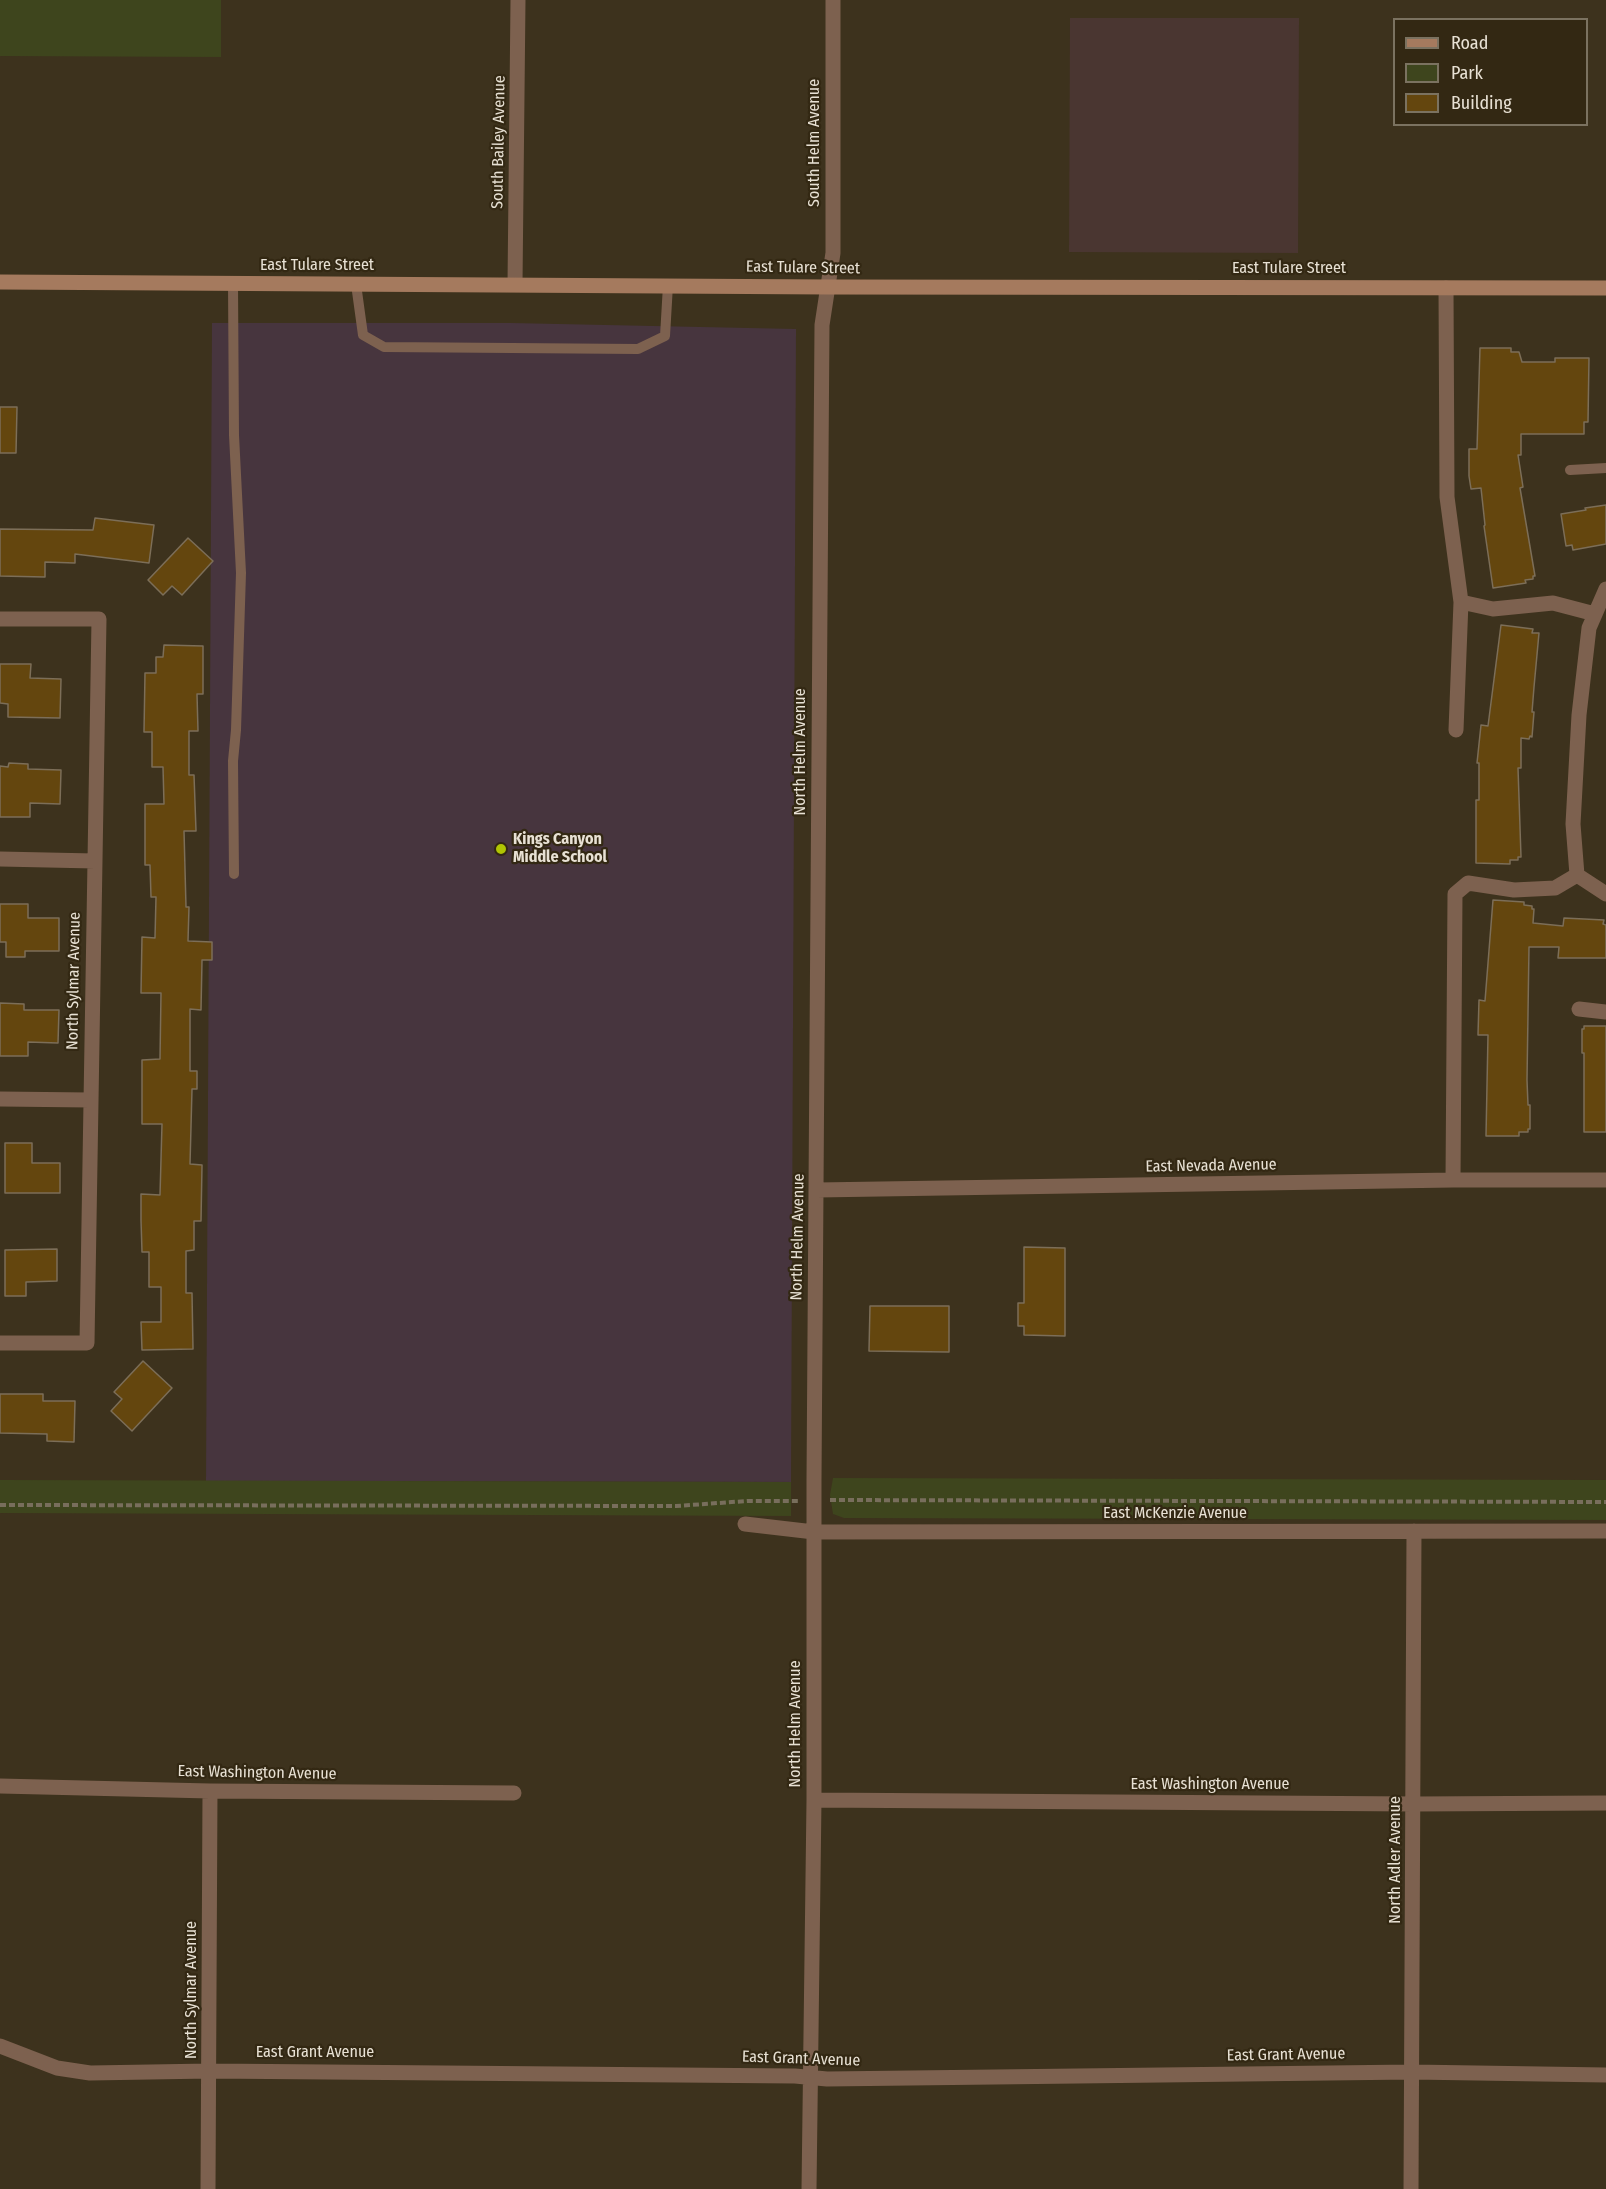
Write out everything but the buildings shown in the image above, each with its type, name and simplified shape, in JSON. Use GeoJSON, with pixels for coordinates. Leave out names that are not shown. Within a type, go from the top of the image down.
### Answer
{"type":"FeatureCollection","features":[{"type":"Feature","properties":{"kind":"main road","name":"East Tulare Street"},"geometry":{"type":"LineString","coordinates":[[0,282],[829,287],[1606,288]]}},
{"type":"Feature","properties":{"kind":"street","name":"South Bailey Avenue"},"geometry":{"type":"LineString","coordinates":[[515,284],[518,0]]}},
{"type":"Feature","properties":{"kind":"street","name":"South Helm Avenue"},"geometry":{"type":"LineString","coordinates":[[829,287],[833,253],[833,0]]}},
{"type":"Feature","properties":{"kind":"street","name":"North Helm Avenue"},"geometry":{"type":"LineString","coordinates":[[809,2189],[814,1800],[820,461],[822,325],[829,287]]}},
{"type":"Feature","properties":{"kind":"street"},"geometry":{"type":"LineString","coordinates":[[1446,288],[1447,497],[1461,602],[1456,730]]}},
{"type":"Feature","properties":{"kind":"street"},"geometry":{"type":"LineString","coordinates":[[1577,876],[1573,824],[1579,715],[1589,628],[1606,589]]}},
{"type":"Feature","properties":{"kind":"street"},"geometry":{"type":"LineString","coordinates":[[1461,602],[1493,609],[1553,603],[1595,614]]}},
{"type":"Feature","properties":{"kind":"street","name":"North Sylmar Avenue"},"geometry":{"type":"LineString","coordinates":[[0,619],[99,619],[87,1343],[0,1343]]}},
{"type":"Feature","properties":{"kind":"street"},"geometry":{"type":"LineString","coordinates":[[0,860],[95,861]]}},
{"type":"Feature","properties":{"kind":"street"},"geometry":{"type":"LineString","coordinates":[[1577,876],[1606,894]]}},
{"type":"Feature","properties":{"kind":"street"},"geometry":{"type":"LineString","coordinates":[[1453,1180],[1455,894],[1468,883],[1514,890],[1555,888],[1577,876]]}},
{"type":"Feature","properties":{"kind":"street"},"geometry":{"type":"LineString","coordinates":[[1579,1009],[1606,1012]]}},
{"type":"Feature","properties":{"kind":"street"},"geometry":{"type":"LineString","coordinates":[[0,1099],[90,1100]]}},
{"type":"Feature","properties":{"kind":"street","name":"East Nevada Avenue"},"geometry":{"type":"LineString","coordinates":[[817,1190],[1453,1180],[1606,1180]]}},
{"type":"Feature","properties":{"kind":"street","name":"East McKenzie Avenue"},"geometry":{"type":"LineString","coordinates":[[745,1524],[814,1532],[1606,1531]]}},
{"type":"Feature","properties":{"kind":"street","name":"North Adler Avenue"},"geometry":{"type":"LineString","coordinates":[[1411,2189],[1414,1531]]}},
{"type":"Feature","properties":{"kind":"street","name":"East Washington Avenue"},"geometry":{"type":"LineString","coordinates":[[0,1786],[210,1791],[514,1793]]}},
{"type":"Feature","properties":{"kind":"street","name":"North Sylmar Avenue"},"geometry":{"type":"LineString","coordinates":[[208,2189],[210,1791]]}},
{"type":"Feature","properties":{"kind":"street","name":"East Washington Avenue"},"geometry":{"type":"LineString","coordinates":[[814,1800],[1606,1803]]}},
{"type":"Feature","properties":{"kind":"street","name":"East Grant Avenue"},"geometry":{"type":"LineString","coordinates":[[0,2046],[57,2068],[90,2073],[210,2071],[771,2075],[827,2079],[1412,2072],[1606,2076]]}},
{"type":"Feature","properties":{"kind":"lane"},"geometry":{"type":"LineString","coordinates":[[233,284],[234,435],[241,573],[233,761],[234,874]]}},
{"type":"Feature","properties":{"kind":"lane"},"geometry":{"type":"LineString","coordinates":[[356,284],[363,334],[384,347],[638,349],[665,336],[668,285]]}},
{"type":"Feature","properties":{"kind":"lane"},"geometry":{"type":"LineString","coordinates":[[1570,470],[1606,468]]}},
{"type":"Feature","properties":{"kind":"shaded area"},"geometry":{"type":"Polygon","coordinates":[[[1070,18],[1299,18],[1298,253],[1069,252],[1070,18]]]}},
{"type":"Feature","properties":{"kind":"shaded area","name":"Kings Canyon Middle School"},"geometry":{"type":"Polygon","coordinates":[[[212,323],[511,323],[796,329],[791,1482],[206,1481],[212,323]]]}},
{"type":"Feature","properties":{"kind":"green space"},"geometry":{"type":"Polygon","coordinates":[[[0,0],[221,0],[221,57],[0,56],[0,0]]]}},
{"type":"Feature","properties":{"kind":"green space"},"geometry":{"type":"Polygon","coordinates":[[[833,1478],[1606,1480],[1606,1520],[844,1518],[833,1514],[830,1495],[833,1478]]]}},
{"type":"Feature","properties":{"kind":"green space"},"geometry":{"type":"Polygon","coordinates":[[[0,1480],[791,1482],[791,1516],[0,1513],[0,1480]]]}},
{"type":"Feature","properties":{"kind":"place","name":"Kings Canyon Middle School"},"geometry":{"type":"Point","coordinates":[501,849]}}]}
